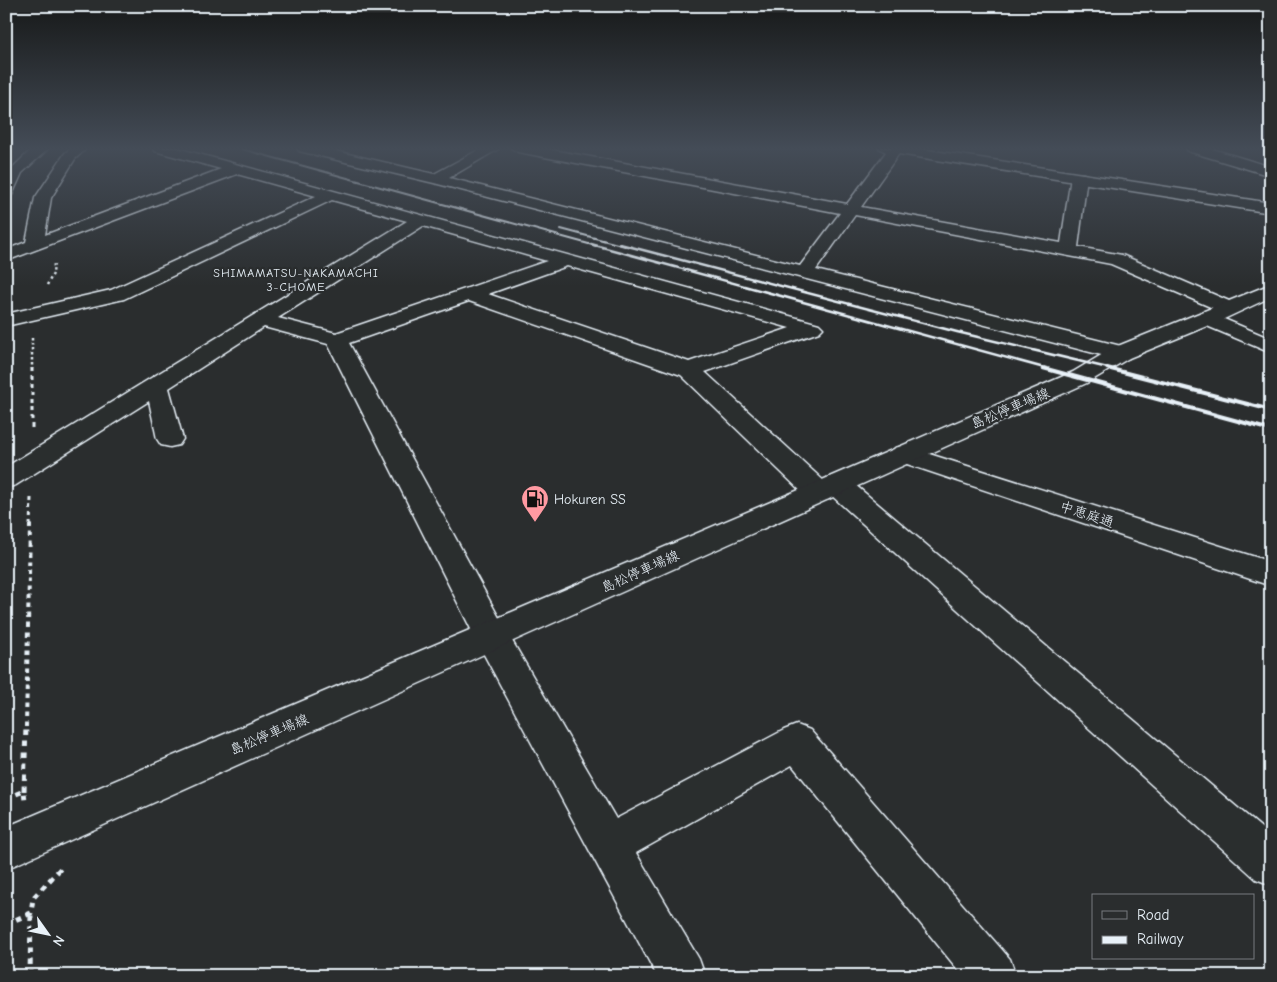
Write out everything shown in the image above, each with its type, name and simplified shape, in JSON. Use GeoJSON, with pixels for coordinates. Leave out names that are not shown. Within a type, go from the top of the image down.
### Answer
{"type":"FeatureCollection","features":[{"type":"Feature","properties":{"kind":"street"},"geometry":{"type":"LineString","coordinates":[[34,246],[43,198],[46,194]]}},
{"type":"Feature","properties":{"kind":"street"},"geometry":{"type":"LineString","coordinates":[[6,256],[171,194]]}},
{"type":"Feature","properties":{"kind":"street"},"geometry":{"type":"LineString","coordinates":[[327,194],[812,328],[689,370]]}},
{"type":"Feature","properties":{"kind":"street"},"geometry":{"type":"LineString","coordinates":[[495,194],[1121,353]]}},
{"type":"Feature","properties":{"kind":"street"},"geometry":{"type":"LineString","coordinates":[[768,194],[1116,259],[1218,313],[1271,347]]}},
{"type":"Feature","properties":{"kind":"street"},"geometry":{"type":"LineString","coordinates":[[805,272],[861,194]]}},
{"type":"Feature","properties":{"kind":"street"},"geometry":{"type":"LineString","coordinates":[[1069,250],[1077,194]]}},
{"type":"Feature","properties":{"kind":"street"},"geometry":{"type":"LineString","coordinates":[[1180,194],[1271,208]]}},
{"type":"Feature","properties":{"kind":"street"},"geometry":{"type":"LineString","coordinates":[[6,320],[117,295],[331,195]]}},
{"type":"Feature","properties":{"kind":"street"},"geometry":{"type":"LineString","coordinates":[[6,479],[421,220]]}},
{"type":"Feature","properties":{"kind":"street"},"geometry":{"type":"LineString","coordinates":[[261,320],[337,340],[567,260]]}},
{"type":"Feature","properties":{"kind":"street","name":"島松停車場線"},"geometry":{"type":"LineString","coordinates":[[6,848],[492,638],[1081,377],[1121,353],[1271,290]]}},
{"type":"Feature","properties":{"kind":"street"},"geometry":{"type":"LineString","coordinates":[[469,294],[689,370],[1271,864]]}},
{"type":"Feature","properties":{"kind":"street"},"geometry":{"type":"LineString","coordinates":[[337,340],[492,638],[682,976]]}},
{"type":"Feature","properties":{"kind":"street"},"geometry":{"type":"LineString","coordinates":[[157,385],[170,439]]}},
{"type":"Feature","properties":{"kind":"street","name":"中恵庭通"},"geometry":{"type":"LineString","coordinates":[[904,454],[1271,574]]}},
{"type":"Feature","properties":{"kind":"street"},"geometry":{"type":"LineString","coordinates":[[609,846],[797,742],[993,976]]}},
{"type":"Feature","properties":{"kind":"path"},"geometry":{"type":"LineString","coordinates":[[24,791],[32,463],[32,314],[36,301],[54,274],[56,238]]}},
{"type":"Feature","properties":{"kind":"path"},"geometry":{"type":"LineString","coordinates":[[30,976],[31,913]]}},
{"type":"Feature","properties":{"kind":"railway"},"geometry":{"type":"LineString","coordinates":[[405,194],[596,246]]}},
{"type":"Feature","properties":{"kind":"railway"},"geometry":{"type":"LineString","coordinates":[[561,229],[625,246]]}},
{"type":"Feature","properties":{"kind":"railway"},"geometry":{"type":"LineString","coordinates":[[591,244],[1048,369]]}},
{"type":"Feature","properties":{"kind":"railway"},"geometry":{"type":"LineString","coordinates":[[620,244],[957,332],[1112,369]]}},
{"type":"Feature","properties":{"kind":"railway"},"geometry":{"type":"LineString","coordinates":[[1043,368],[1271,430]]}},
{"type":"Feature","properties":{"kind":"railway"},"geometry":{"type":"LineString","coordinates":[[1107,368],[1271,410]]}},
{"type":"Feature","properties":{"kind":"place","name":"Hokuren SS"},"geometry":{"type":"Point","coordinates":[535,523]}},
{"type":"Feature","properties":{"kind":"district","name":"SHIMAMATSU-NAKAMACHI 3-CHOME"},"geometry":{"type":"Point","coordinates":[296,280]}}]}
